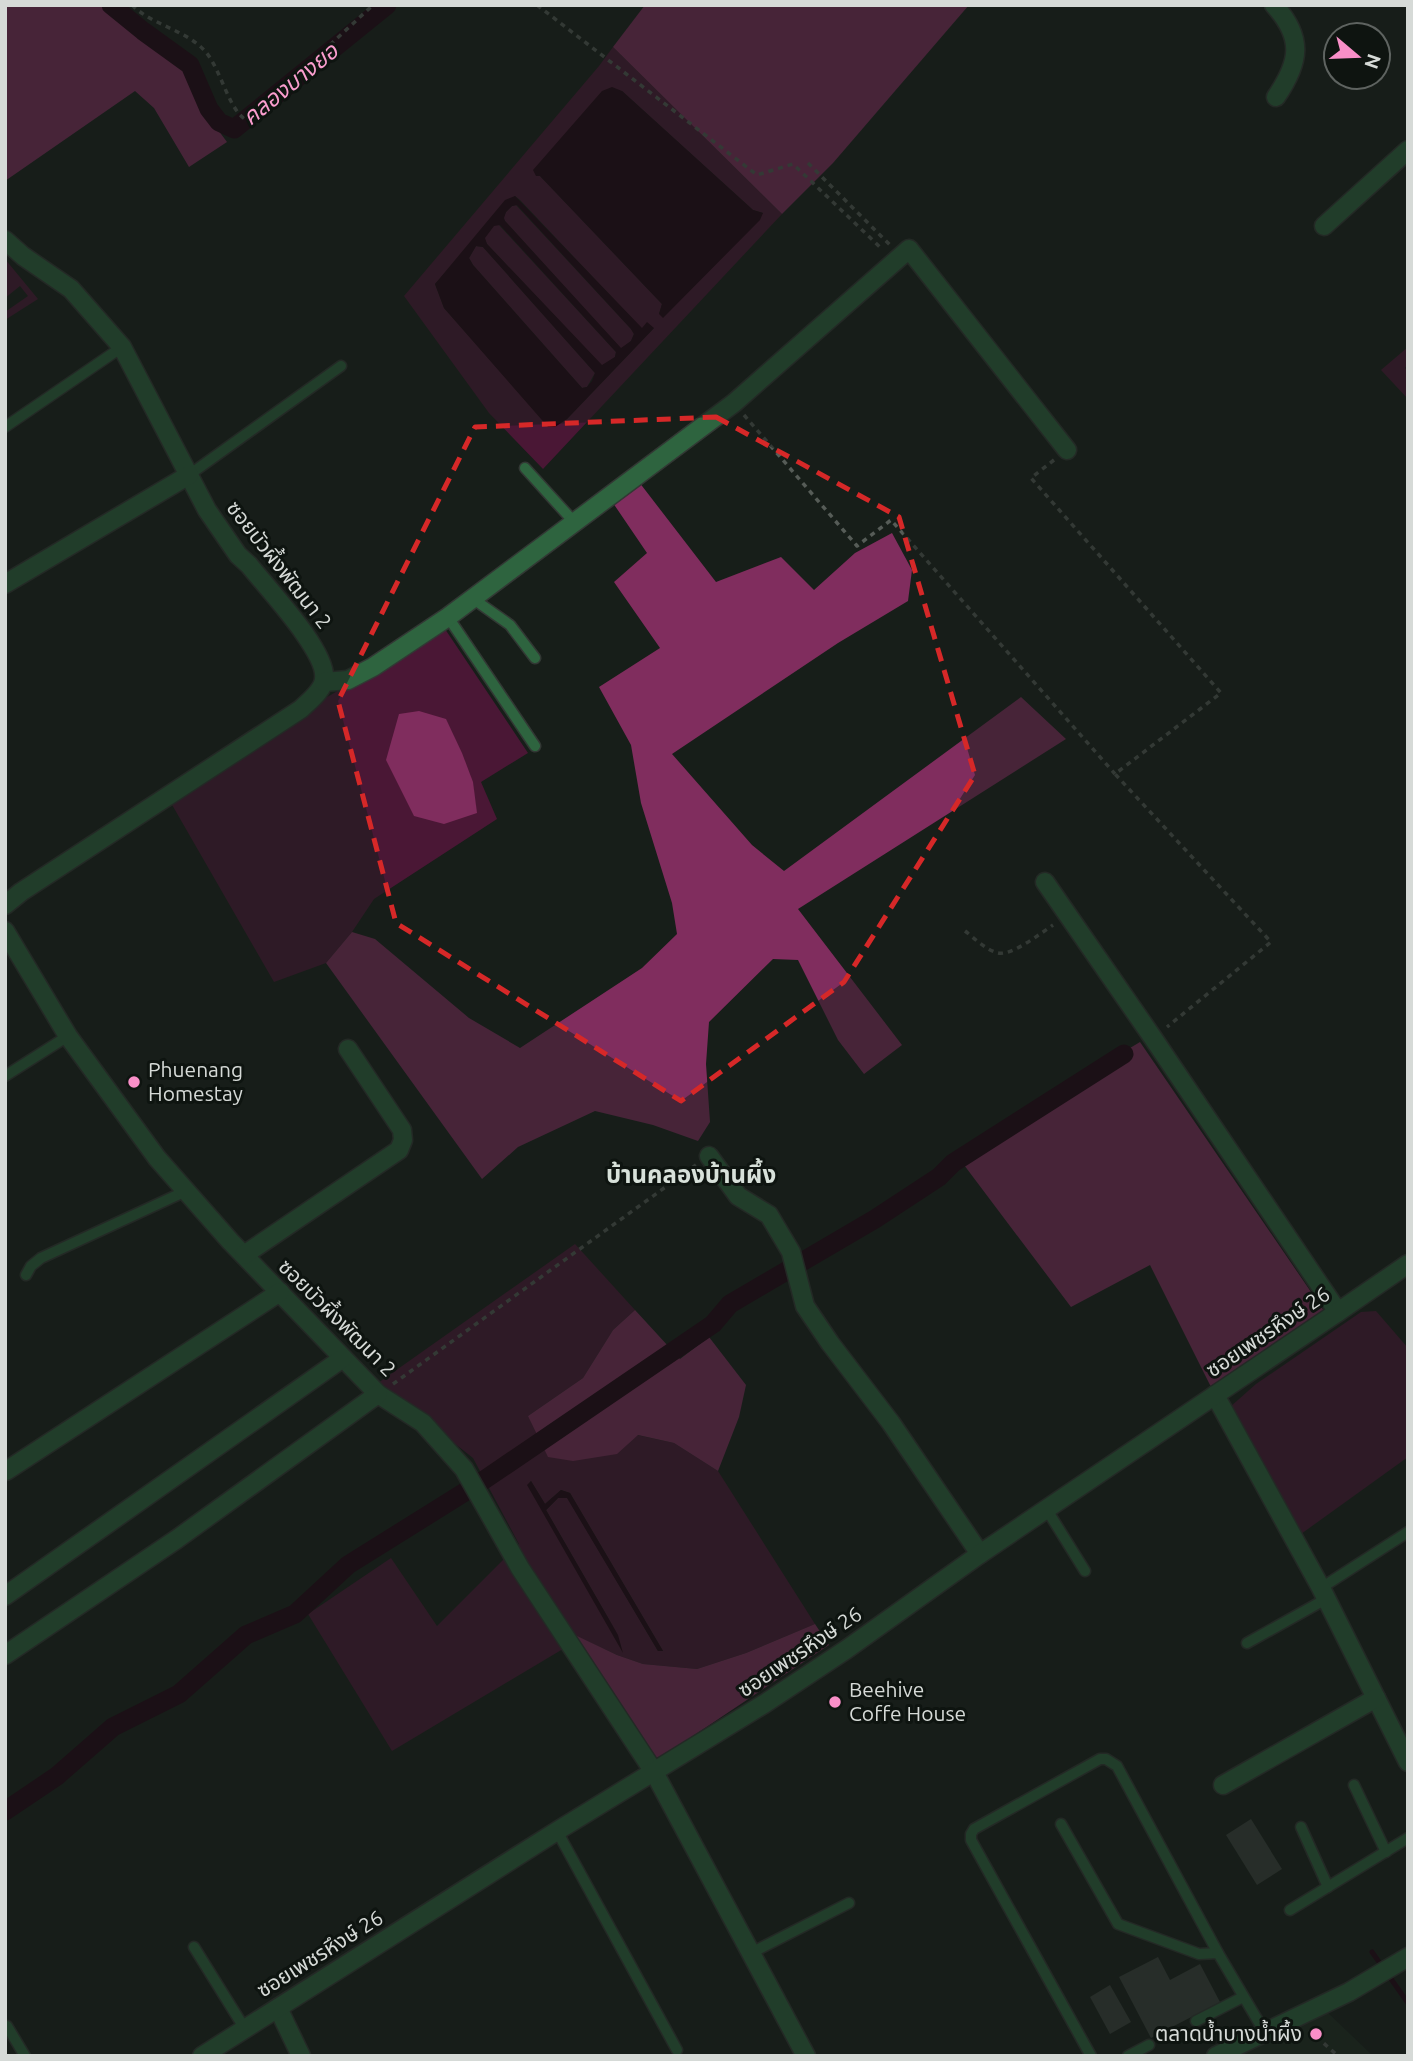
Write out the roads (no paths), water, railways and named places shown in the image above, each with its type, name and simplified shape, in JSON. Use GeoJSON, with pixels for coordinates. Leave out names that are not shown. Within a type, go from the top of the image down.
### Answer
{"type":"FeatureCollection","features":[{"type":"Feature","properties":{"kind":"street"},"geometry":{"type":"LineString","coordinates":[[1274,5],[1286,19],[1296,48],[1294,65],[1288,80],[1276,97]]}},
{"type":"Feature","properties":{"kind":"street"},"geometry":{"type":"LineString","coordinates":[[1324,226],[1408,150]]}},
{"type":"Feature","properties":{"kind":"street","name":"ซอยบัวผึ้งพัฒนา 2"},"geometry":{"type":"LineString","coordinates":[[5,240],[23,256],[71,289],[122,347],[207,510],[238,555],[314,646],[324,666],[324,681]]}},
{"type":"Feature","properties":{"kind":"street"},"geometry":{"type":"LineString","coordinates":[[5,905],[32,884],[301,709],[318,693],[324,681],[348,680],[373,667],[448,617],[734,403],[909,249],[1067,450]]}},
{"type":"Feature","properties":{"kind":"street"},"geometry":{"type":"LineString","coordinates":[[5,584],[189,475]]}},
{"type":"Feature","properties":{"kind":"street"},"geometry":{"type":"LineString","coordinates":[[1045,882],[1338,1312]]}},
{"type":"Feature","properties":{"kind":"street","name":"ซอยบัวผึ้งพัฒนา 2"},"geometry":{"type":"LineString","coordinates":[[5,931],[68,1036],[158,1158],[186,1191],[378,1394],[423,1423],[464,1469],[520,1568],[654,1772],[806,2056]]}},
{"type":"Feature","properties":{"kind":"street"},"geometry":{"type":"LineString","coordinates":[[244,1255],[399,1150],[403,1140],[402,1130],[348,1049]]}},
{"type":"Feature","properties":{"kind":"street"},"geometry":{"type":"LineString","coordinates":[[709,1156],[738,1196],[769,1215],[792,1252],[805,1306],[891,1423],[980,1554]]}},
{"type":"Feature","properties":{"kind":"street","name":"ซอยเพชรหึงษ์ 26"},"geometry":{"type":"LineString","coordinates":[[202,2056],[557,1830],[764,1704],[1408,1264]]}},
{"type":"Feature","properties":{"kind":"street"},"geometry":{"type":"LineString","coordinates":[[6,1471],[280,1292]]}},
{"type":"Feature","properties":{"kind":"street"},"geometry":{"type":"LineString","coordinates":[[5,1596],[343,1358]]}},
{"type":"Feature","properties":{"kind":"street"},"geometry":{"type":"LineString","coordinates":[[5,1655],[177,1539],[378,1394]]}},
{"type":"Feature","properties":{"kind":"street"},"geometry":{"type":"LineString","coordinates":[[1215,1395],[1323,1594],[1408,1762]]}},
{"type":"Feature","properties":{"kind":"street"},"geometry":{"type":"LineString","coordinates":[[1223,1785],[1376,1698]]}},
{"type":"Feature","properties":{"kind":"street"},"geometry":{"type":"LineString","coordinates":[[1216,2056],[1349,1992],[1393,1965]]}},
{"type":"Feature","properties":{"kind":"street"},"geometry":{"type":"LineString","coordinates":[[278,2008],[301,2056]]}},
{"type":"Feature","properties":{"kind":"lane"},"geometry":{"type":"LineString","coordinates":[[5,427],[122,347]]}},
{"type":"Feature","properties":{"kind":"lane"},"geometry":{"type":"LineString","coordinates":[[189,475],[341,366]]}},
{"type":"Feature","properties":{"kind":"lane"},"geometry":{"type":"LineString","coordinates":[[525,468],[575,523]]}},
{"type":"Feature","properties":{"kind":"lane"},"geometry":{"type":"LineString","coordinates":[[472,598],[510,625],[535,658]]}},
{"type":"Feature","properties":{"kind":"lane"},"geometry":{"type":"LineString","coordinates":[[448,617],[536,746]]}},
{"type":"Feature","properties":{"kind":"lane"},"geometry":{"type":"LineString","coordinates":[[5,1076],[68,1036]]}},
{"type":"Feature","properties":{"kind":"lane"},"geometry":{"type":"LineString","coordinates":[[26,1275],[31,1266],[41,1258],[186,1191]]}},
{"type":"Feature","properties":{"kind":"lane"},"geometry":{"type":"LineString","coordinates":[[1047,1510],[1084,1571]]}},
{"type":"Feature","properties":{"kind":"lane"},"geometry":{"type":"LineString","coordinates":[[1247,1643],[1323,1594],[1408,1532]]}},
{"type":"Feature","properties":{"kind":"lane"},"geometry":{"type":"LineString","coordinates":[[1091,2056],[971,1840],[974,1829],[1100,1759],[1106,1759],[1117,1766],[1218,1953],[1264,2031]]}},
{"type":"Feature","properties":{"kind":"lane"},"geometry":{"type":"LineString","coordinates":[[1354,1785],[1386,1852]]}},
{"type":"Feature","properties":{"kind":"lane"},"geometry":{"type":"LineString","coordinates":[[1061,1824],[1118,1924],[1199,1954],[1218,1953]]}},
{"type":"Feature","properties":{"kind":"lane"},"geometry":{"type":"LineString","coordinates":[[1301,1827],[1328,1887]]}},
{"type":"Feature","properties":{"kind":"lane"},"geometry":{"type":"LineString","coordinates":[[557,1830],[677,2050]]}},
{"type":"Feature","properties":{"kind":"lane"},"geometry":{"type":"LineString","coordinates":[[1290,1910],[1408,1838]]}},
{"type":"Feature","properties":{"kind":"lane"},"geometry":{"type":"LineString","coordinates":[[751,1953],[849,1903]]}},
{"type":"Feature","properties":{"kind":"lane"},"geometry":{"type":"LineString","coordinates":[[194,1947],[245,2029]]}},
{"type":"Feature","properties":{"kind":"lane"},"geometry":{"type":"LineString","coordinates":[[1196,2021],[1243,1997]]}},
{"type":"Feature","properties":{"kind":"lane"},"geometry":{"type":"LineString","coordinates":[[7,2026],[25,2056]]}},
{"type":"Feature","properties":{"kind":"lane"},"geometry":{"type":"LineString","coordinates":[[1128,2056],[1149,2045]]}},
{"type":"Feature","properties":{"kind":"waterway","name":"คลองบางยอ"},"geometry":{"type":"LineString","coordinates":[[111,5],[190,65],[209,109],[219,122],[234,129],[387,5]]}},
{"type":"Feature","properties":{"kind":"waterway"},"geometry":{"type":"LineString","coordinates":[[5,1811],[57,1776],[113,1727],[179,1694],[246,1635],[295,1614],[348,1565],[484,1480],[713,1324],[730,1304],[875,1219],[939,1177],[953,1163],[1124,1054]]}},
{"type":"Feature","properties":{"kind":"waterway"},"geometry":{"type":"LineString","coordinates":[[1372,1952],[1408,2003]]}},
{"type":"Feature","properties":{"kind":"place","name":"Phuenang Homestay"},"geometry":{"type":"Point","coordinates":[134,1082]}},
{"type":"Feature","properties":{"kind":"place","name":"Beehive Coffe House"},"geometry":{"type":"Point","coordinates":[835,1702]}},
{"type":"Feature","properties":{"kind":"place","name":"ตลาดน้ำบางน้ำผึ้ง"},"geometry":{"type":"Point","coordinates":[1316,2034]}},
{"type":"Feature","properties":{"kind":"district","name":"บ้านคลองบ้านผึ้ง"},"geometry":{"type":"Point","coordinates":[691,1175]}}]}
